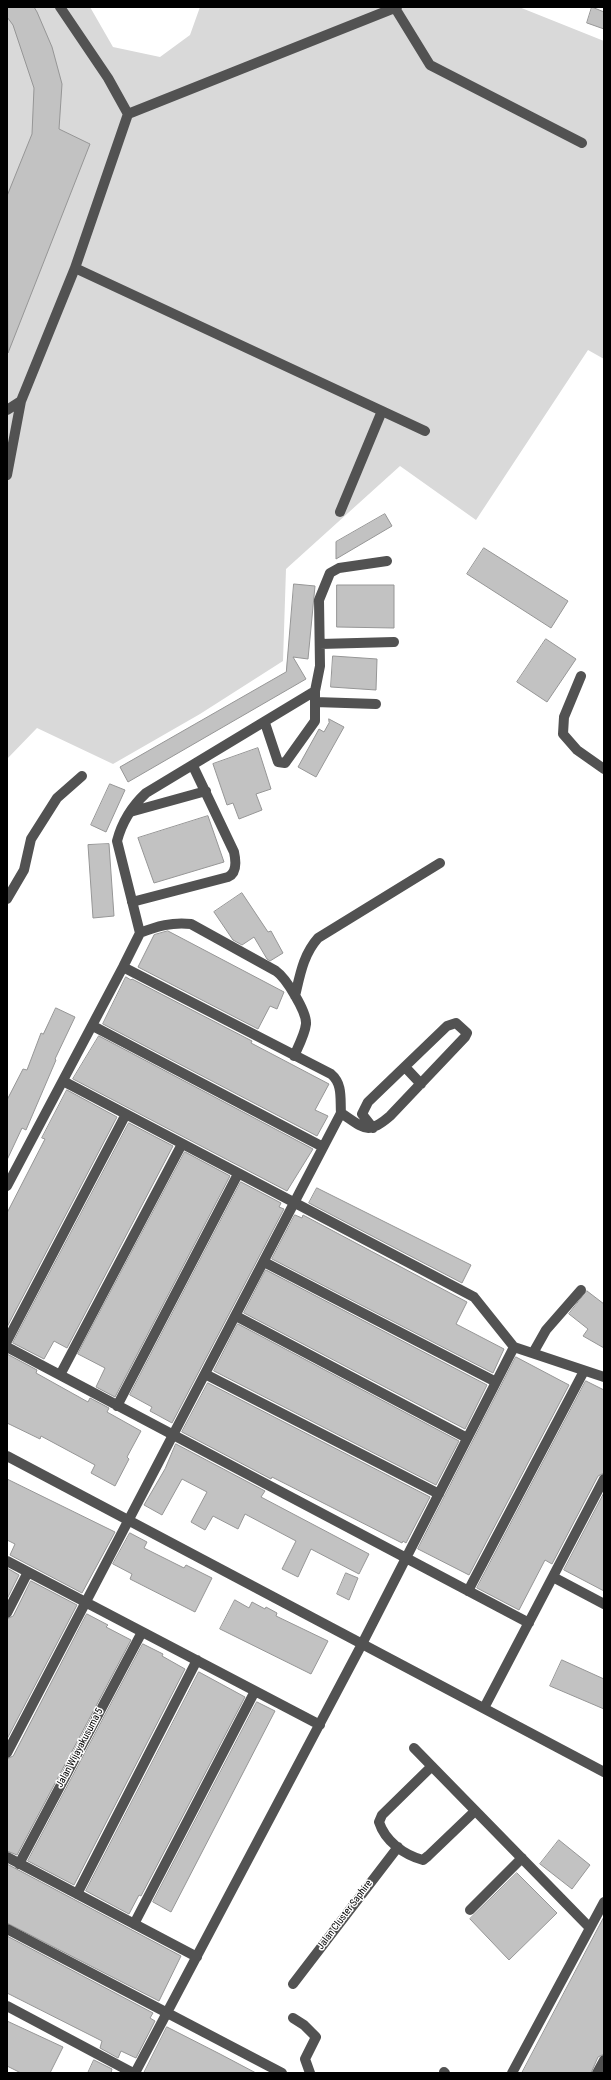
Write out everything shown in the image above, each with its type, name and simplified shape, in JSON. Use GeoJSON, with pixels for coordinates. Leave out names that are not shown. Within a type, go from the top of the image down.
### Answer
{"type":"FeatureCollection","features":[{"type":"Feature","properties":{"kind":"street"},"geometry":{"type":"LineString","coordinates":[[7,475],[21,400],[75,268],[128,114],[108,78],[60,7]]}},
{"type":"Feature","properties":{"kind":"street"},"geometry":{"type":"LineString","coordinates":[[128,114],[396,7],[430,65],[582,144]]}},
{"type":"Feature","properties":{"kind":"street"},"geometry":{"type":"LineString","coordinates":[[75,268],[425,431]]}},
{"type":"Feature","properties":{"kind":"street"},"geometry":{"type":"LineString","coordinates":[[7,410],[21,400]]}},
{"type":"Feature","properties":{"kind":"street"},"geometry":{"type":"LineString","coordinates":[[340,512],[382,411]]}},
{"type":"Feature","properties":{"kind":"street"},"geometry":{"type":"LineString","coordinates":[[265,723],[278,762],[285,764],[315,721],[315,691],[320,666],[319,600],[330,573],[339,568],[387,561]]}},
{"type":"Feature","properties":{"kind":"street"},"geometry":{"type":"LineString","coordinates":[[320,644],[394,642]]}},
{"type":"Feature","properties":{"kind":"street"},"geometry":{"type":"LineString","coordinates":[[580,676],[564,717],[563,734],[577,750],[604,769]]}},
{"type":"Feature","properties":{"kind":"street"},"geometry":{"type":"LineString","coordinates":[[140,933],[117,841],[121,827],[134,804],[146,793],[265,723],[315,691]]}},
{"type":"Feature","properties":{"kind":"street"},"geometry":{"type":"LineString","coordinates":[[315,702],[376,704]]}},
{"type":"Feature","properties":{"kind":"street"},"geometry":{"type":"LineString","coordinates":[[132,902],[232,875],[236,862],[234,852],[193,766]]}},
{"type":"Feature","properties":{"kind":"street"},"geometry":{"type":"LineString","coordinates":[[7,898],[24,870],[31,839],[57,798],[82,776]]}},
{"type":"Feature","properties":{"kind":"street"},"geometry":{"type":"LineString","coordinates":[[130,812],[206,791]]}},
{"type":"Feature","properties":{"kind":"street"},"geometry":{"type":"LineString","coordinates":[[295,996],[304,959],[309,947],[318,938],[440,863]]}},
{"type":"Feature","properties":{"kind":"street"},"geometry":{"type":"LineString","coordinates":[[7,1186],[93,1026],[140,933],[156,926],[175,923],[190,924],[285,977],[295,996],[306,1024],[294,1056]]}},
{"type":"Feature","properties":{"kind":"street"},"geometry":{"type":"LineString","coordinates":[[7,1753],[341,1113],[340,1086],[337,1079],[123,967]]}},
{"type":"Feature","properties":{"kind":"street"},"geometry":{"type":"LineString","coordinates":[[341,1113],[360,1126],[373,1128],[390,1116],[466,1037],[467,1033],[462,1026],[456,1023],[447,1026],[368,1102],[363,1109],[362,1114],[373,1128]]}},
{"type":"Feature","properties":{"kind":"street"},"geometry":{"type":"LineString","coordinates":[[93,1026],[323,1147]]}},
{"type":"Feature","properties":{"kind":"street"},"geometry":{"type":"LineString","coordinates":[[405,1067],[421,1084]]}},
{"type":"Feature","properties":{"kind":"street"},"geometry":{"type":"LineString","coordinates":[[63,1081],[474,1297],[514,1347],[604,1377]]}},
{"type":"Feature","properties":{"kind":"street"},"geometry":{"type":"LineString","coordinates":[[7,1341],[126,1114]]}},
{"type":"Feature","properties":{"kind":"street"},"geometry":{"type":"LineString","coordinates":[[60,1375],[182,1144]]}},
{"type":"Feature","properties":{"kind":"street"},"geometry":{"type":"LineString","coordinates":[[117,1406],[238,1174]]}},
{"type":"Feature","properties":{"kind":"street"},"geometry":{"type":"LineString","coordinates":[[264,1262],[496,1382]]}},
{"type":"Feature","properties":{"kind":"street"},"geometry":{"type":"LineString","coordinates":[[533,1353],[546,1330],[581,1290]]}},
{"type":"Feature","properties":{"kind":"street"},"geometry":{"type":"LineString","coordinates":[[236,1316],[467,1438]]}},
{"type":"Feature","properties":{"kind":"street"},"geometry":{"type":"LineString","coordinates":[[7,1347],[528,1623]]}},
{"type":"Feature","properties":{"kind":"street"},"geometry":{"type":"LineString","coordinates":[[7,2006],[134,2073],[168,2013],[320,1725],[514,1347]]}},
{"type":"Feature","properties":{"kind":"street"},"geometry":{"type":"LineString","coordinates":[[468,1591],[584,1371]]}},
{"type":"Feature","properties":{"kind":"street"},"geometry":{"type":"LineString","coordinates":[[206,1374],[439,1494]]}},
{"type":"Feature","properties":{"kind":"street"},"geometry":{"type":"LineString","coordinates":[[7,1456],[604,1772]]}},
{"type":"Feature","properties":{"kind":"street"},"geometry":{"type":"LineString","coordinates":[[484,1708],[604,1479]]}},
{"type":"Feature","properties":{"kind":"street"},"geometry":{"type":"LineString","coordinates":[[7,1561],[320,1725]]}},
{"type":"Feature","properties":{"kind":"street"},"geometry":{"type":"LineString","coordinates":[[7,1613],[28,1572]]}},
{"type":"Feature","properties":{"kind":"street"},"geometry":{"type":"LineString","coordinates":[[552,1577],[604,1604]]}},
{"type":"Feature","properties":{"kind":"street","name":"Jalan Wijayakusuma 5"},"geometry":{"type":"LineString","coordinates":[[19,1864],[142,1632]]}},
{"type":"Feature","properties":{"kind":"street"},"geometry":{"type":"LineString","coordinates":[[77,1894],[197,1660]]}},
{"type":"Feature","properties":{"kind":"street"},"geometry":{"type":"LineString","coordinates":[[134,1924],[255,1691]]}},
{"type":"Feature","properties":{"kind":"street"},"geometry":{"type":"LineString","coordinates":[[414,1748],[590,1928]]}},
{"type":"Feature","properties":{"kind":"street"},"geometry":{"type":"LineString","coordinates":[[431,1767],[382,1815],[379,1822],[381,1828],[398,1847],[412,1857],[423,1860],[475,1811]]}},
{"type":"Feature","properties":{"kind":"street","name":"Jalan Cluster Saphire"},"geometry":{"type":"LineString","coordinates":[[293,1984],[398,1847]]}},
{"type":"Feature","properties":{"kind":"street"},"geometry":{"type":"LineString","coordinates":[[7,1857],[197,1957]]}},
{"type":"Feature","properties":{"kind":"street"},"geometry":{"type":"LineString","coordinates":[[470,1910],[522,1858]]}},
{"type":"Feature","properties":{"kind":"street"},"geometry":{"type":"LineString","coordinates":[[512,2073],[604,1902]]}},
{"type":"Feature","properties":{"kind":"street"},"geometry":{"type":"LineString","coordinates":[[7,1929],[282,2073]]}},
{"type":"Feature","properties":{"kind":"street"},"geometry":{"type":"LineString","coordinates":[[293,2018],[304,2025],[316,2036],[304,2059],[310,2073]]}},
{"type":"Feature","properties":{"kind":"street"},"geometry":{"type":"LineString","coordinates":[[597,2073],[604,2060]]}},
{"type":"Feature","properties":{"kind":"shaded area"},"geometry":{"type":"Polygon","coordinates":[[[7,7],[90,7],[113,47],[160,57],[190,35],[200,7],[519,7],[604,41],[604,359],[588,350],[476,520],[400,466],[286,569],[283,661],[200,714],[113,764],[37,728],[7,759],[7,7]]]}},
{"type":"Feature","properties":{"kind":"building"},"geometry":{"type":"Polygon","coordinates":[[[7,7],[34,7],[52,47],[62,84],[59,129],[90,144],[8,353],[7,196],[32,134],[34,88],[13,25],[7,17],[7,7]]]}},
{"type":"Feature","properties":{"kind":"building"},"geometry":{"type":"Polygon","coordinates":[[[592,7],[604,12],[604,29],[587,23],[592,7]]]}},
{"type":"Feature","properties":{"kind":"building"},"geometry":{"type":"Polygon","coordinates":[[[385,514],[392,526],[336,559],[336,542],[385,514]]]}},
{"type":"Feature","properties":{"kind":"building"},"geometry":{"type":"Polygon","coordinates":[[[484,548],[568,601],[551,628],[467,574],[484,548]]]}},
{"type":"Feature","properties":{"kind":"building"},"geometry":{"type":"Polygon","coordinates":[[[294,584],[315,586],[308,659],[293,657],[306,679],[128,782],[120,767],[286,672],[294,584]]]}},
{"type":"Feature","properties":{"kind":"building"},"geometry":{"type":"Polygon","coordinates":[[[337,585],[394,585],[394,628],[337,627],[337,585]]]}},
{"type":"Feature","properties":{"kind":"building"},"geometry":{"type":"Polygon","coordinates":[[[546,639],[576,659],[547,702],[517,682],[546,639]]]}},
{"type":"Feature","properties":{"kind":"building"},"geometry":{"type":"Polygon","coordinates":[[[333,656],[377,659],[376,690],[331,687],[333,656]]]}},
{"type":"Feature","properties":{"kind":"building"},"geometry":{"type":"Polygon","coordinates":[[[329,719],[344,727],[316,777],[298,767],[319,729],[324,732],[329,723],[329,719]]]}},
{"type":"Feature","properties":{"kind":"building"},"geometry":{"type":"Polygon","coordinates":[[[258,748],[271,789],[256,794],[262,810],[239,819],[233,803],[227,805],[213,764],[258,748]]]}},
{"type":"Feature","properties":{"kind":"building"},"geometry":{"type":"Polygon","coordinates":[[[110,784],[125,790],[106,832],[91,825],[110,784]]]}},
{"type":"Feature","properties":{"kind":"building"},"geometry":{"type":"Polygon","coordinates":[[[208,816],[224,862],[154,883],[138,838],[208,816]]]}},
{"type":"Feature","properties":{"kind":"building"},"geometry":{"type":"Polygon","coordinates":[[[109,844],[114,916],[93,918],[88,845],[109,844]]]}},
{"type":"Feature","properties":{"kind":"building"},"geometry":{"type":"Polygon","coordinates":[[[242,893],[268,932],[271,931],[283,953],[270,961],[267,959],[254,937],[242,945],[233,940],[214,912],[242,893]]]}},
{"type":"Feature","properties":{"kind":"building"},"geometry":{"type":"Polygon","coordinates":[[[168,931],[284,992],[277,1009],[270,1006],[258,1029],[138,967],[154,935],[168,931]]]}},
{"type":"Feature","properties":{"kind":"building"},"geometry":{"type":"Polygon","coordinates":[[[126,977],[252,1041],[251,1043],[329,1084],[315,1110],[328,1116],[317,1136],[103,1024],[126,977]]]}},
{"type":"Feature","properties":{"kind":"building"},"geometry":{"type":"Polygon","coordinates":[[[56,1008],[75,1017],[55,1059],[56,1060],[26,1130],[22,1128],[7,1160],[7,1100],[23,1069],[27,1070],[41,1033],[43,1034],[56,1008]]]}},
{"type":"Feature","properties":{"kind":"building"},"geometry":{"type":"Polygon","coordinates":[[[99,1036],[313,1149],[287,1191],[73,1079],[99,1036]]]}},
{"type":"Feature","properties":{"kind":"building"},"geometry":{"type":"Polygon","coordinates":[[[67,1090],[117,1117],[7,1327],[7,1213],[45,1139],[42,1138],[67,1090]]]}},
{"type":"Feature","properties":{"kind":"building"},"geometry":{"type":"Polygon","coordinates":[[[129,1123],[173,1146],[67,1348],[54,1341],[44,1359],[13,1343],[129,1123]]]}},
{"type":"Feature","properties":{"kind":"building"},"geometry":{"type":"Polygon","coordinates":[[[185,1152],[230,1176],[115,1397],[96,1387],[105,1368],[78,1354],[185,1152]]]}},
{"type":"Feature","properties":{"kind":"building"},"geometry":{"type":"Polygon","coordinates":[[[241,1182],[281,1203],[279,1207],[284,1209],[172,1423],[150,1411],[152,1407],[130,1395],[241,1182]]]}},
{"type":"Feature","properties":{"kind":"building"},"geometry":{"type":"Polygon","coordinates":[[[317,1188],[471,1265],[462,1283],[309,1203],[317,1188]]]}},
{"type":"Feature","properties":{"kind":"building"},"geometry":{"type":"Polygon","coordinates":[[[295,1215],[302,1218],[303,1215],[467,1302],[456,1324],[504,1349],[493,1373],[272,1259],[295,1215]]]}},
{"type":"Feature","properties":{"kind":"building"},"geometry":{"type":"Polygon","coordinates":[[[266,1270],[487,1385],[465,1429],[244,1313],[266,1270]]]}},
{"type":"Feature","properties":{"kind":"building"},"geometry":{"type":"Polygon","coordinates":[[[587,1291],[604,1304],[604,1348],[583,1336],[588,1329],[569,1314],[587,1291]]]}},
{"type":"Feature","properties":{"kind":"building"},"geometry":{"type":"Polygon","coordinates":[[[238,1324],[459,1441],[436,1485],[214,1371],[238,1324]]]}},
{"type":"Feature","properties":{"kind":"building"},"geometry":{"type":"Polygon","coordinates":[[[7,1354],[37,1370],[36,1373],[88,1402],[90,1398],[109,1408],[107,1412],[141,1431],[127,1457],[129,1459],[115,1486],[91,1473],[95,1465],[41,1436],[40,1439],[7,1423],[7,1354]]]}},
{"type":"Feature","properties":{"kind":"building"},"geometry":{"type":"Polygon","coordinates":[[[516,1357],[569,1385],[469,1575],[418,1549],[516,1357]]]}},
{"type":"Feature","properties":{"kind":"building"},"geometry":{"type":"Polygon","coordinates":[[[586,1381],[604,1390],[604,1473],[598,1476],[552,1564],[545,1560],[519,1610],[477,1588],[586,1381]]]}},
{"type":"Feature","properties":{"kind":"building"},"geometry":{"type":"Polygon","coordinates":[[[208,1383],[430,1497],[406,1543],[403,1541],[402,1543],[272,1477],[271,1479],[182,1432],[208,1383]]]}},
{"type":"Feature","properties":{"kind":"building"},"geometry":{"type":"Polygon","coordinates":[[[176,1444],[265,1491],[261,1497],[369,1554],[359,1574],[311,1549],[298,1577],[282,1569],[296,1541],[245,1514],[238,1529],[213,1516],[205,1530],[191,1522],[207,1492],[182,1479],[162,1515],[144,1505],[165,1469],[176,1444]]]}},
{"type":"Feature","properties":{"kind":"building"},"geometry":{"type":"Polygon","coordinates":[[[7,1479],[115,1532],[82,1593],[10,1555],[15,1544],[7,1540],[7,1479]]]}},
{"type":"Feature","properties":{"kind":"building"},"geometry":{"type":"Polygon","coordinates":[[[604,1493],[604,1591],[564,1570],[604,1493]]]}},
{"type":"Feature","properties":{"kind":"building"},"geometry":{"type":"Polygon","coordinates":[[[130,1533],[147,1542],[144,1548],[184,1568],[186,1565],[212,1578],[195,1612],[130,1579],[132,1574],[113,1564],[130,1533]]]}},
{"type":"Feature","properties":{"kind":"building"},"geometry":{"type":"Polygon","coordinates":[[[7,1568],[19,1575],[7,1599],[7,1568]]]}},
{"type":"Feature","properties":{"kind":"building"},"geometry":{"type":"Polygon","coordinates":[[[346,1573],[358,1578],[349,1600],[337,1594],[346,1573]]]}},
{"type":"Feature","properties":{"kind":"building"},"geometry":{"type":"Polygon","coordinates":[[[31,1581],[77,1605],[7,1739],[7,1619],[13,1616],[31,1581]]]}},
{"type":"Feature","properties":{"kind":"building"},"geometry":{"type":"Polygon","coordinates":[[[235,1600],[249,1608],[252,1602],[265,1609],[266,1607],[277,1613],[276,1616],[328,1641],[311,1674],[220,1629],[235,1600]]]}},
{"type":"Feature","properties":{"kind":"building"},"geometry":{"type":"Polygon","coordinates":[[[87,1614],[108,1625],[106,1627],[131,1640],[17,1855],[7,1851],[7,1759],[13,1756],[87,1614]]]}},
{"type":"Feature","properties":{"kind":"building"},"geometry":{"type":"Polygon","coordinates":[[[143,1644],[163,1654],[162,1656],[185,1669],[74,1885],[28,1861],[143,1644]]]}},
{"type":"Feature","properties":{"kind":"building"},"geometry":{"type":"Polygon","coordinates":[[[562,1660],[604,1679],[604,1709],[550,1686],[562,1660]]]}},
{"type":"Feature","properties":{"kind":"building"},"geometry":{"type":"Polygon","coordinates":[[[199,1672],[245,1697],[141,1896],[139,1895],[129,1914],[86,1891],[199,1672]]]}},
{"type":"Feature","properties":{"kind":"building"},"geometry":{"type":"Polygon","coordinates":[[[257,1702],[275,1711],[171,1912],[153,1902],[257,1702]]]}},
{"type":"Feature","properties":{"kind":"building"},"geometry":{"type":"Polygon","coordinates":[[[559,1840],[590,1865],[572,1889],[540,1864],[559,1840]]]}},
{"type":"Feature","properties":{"kind":"building"},"geometry":{"type":"Polygon","coordinates":[[[7,1864],[181,1956],[159,2001],[7,1923],[7,1864]]]}},
{"type":"Feature","properties":{"kind":"building"},"geometry":{"type":"Polygon","coordinates":[[[517,1873],[557,1913],[509,1960],[470,1919],[517,1873]]]}},
{"type":"Feature","properties":{"kind":"building"},"geometry":{"type":"Polygon","coordinates":[[[604,1917],[604,2054],[598,2057],[591,2073],[522,2073],[604,1917]]]}},
{"type":"Feature","properties":{"kind":"building"},"geometry":{"type":"Polygon","coordinates":[[[7,1936],[153,2013],[150,2018],[155,2021],[136,2058],[121,2051],[118,2058],[100,2048],[102,2041],[7,1993],[7,1936]]]}},
{"type":"Feature","properties":{"kind":"building"},"geometry":{"type":"Polygon","coordinates":[[[7,2021],[63,2047],[50,2073],[21,2073],[7,2066],[7,2021]]]}},
{"type":"Feature","properties":{"kind":"building"},"geometry":{"type":"Polygon","coordinates":[[[167,2027],[220,2054],[256,2073],[144,2073],[167,2027]]]}},
{"type":"Feature","properties":{"kind":"building"},"geometry":{"type":"Polygon","coordinates":[[[94,2060],[112,2069],[111,2073],[88,2073],[94,2060]]]}}]}
